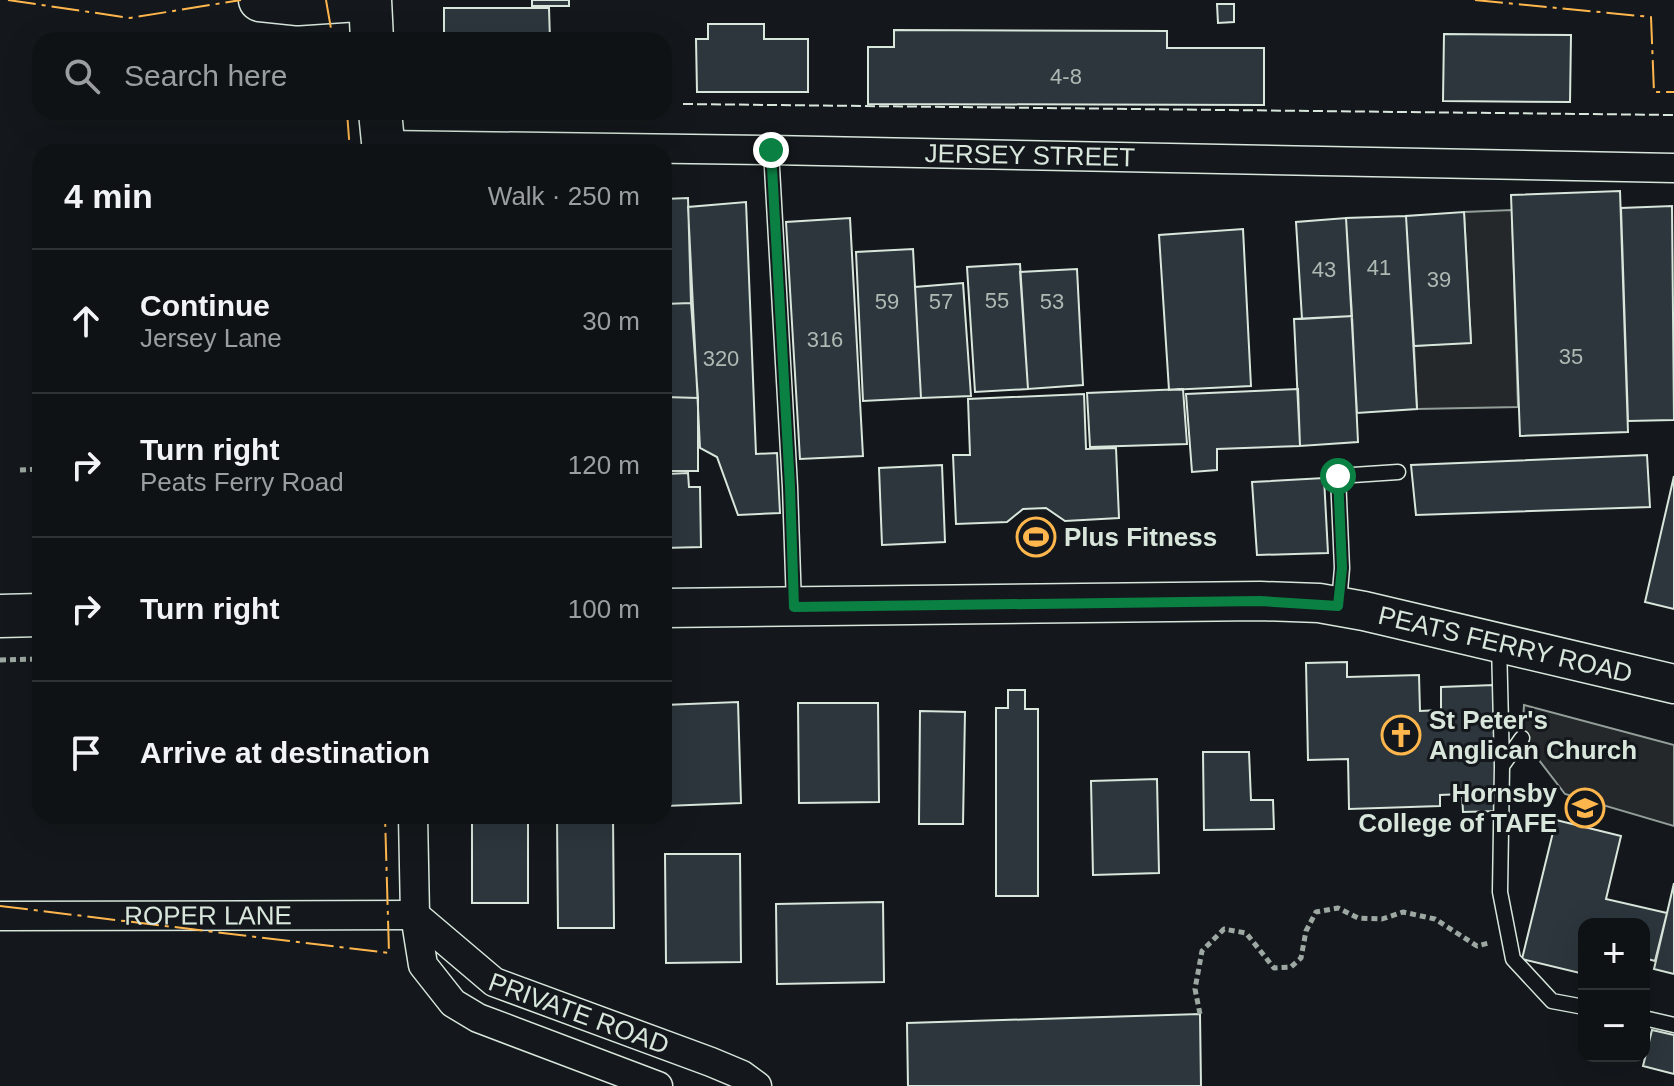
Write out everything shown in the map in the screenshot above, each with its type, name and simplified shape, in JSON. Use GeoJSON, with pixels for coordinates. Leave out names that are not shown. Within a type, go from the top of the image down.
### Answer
{"type":"FeatureCollection","features":[{"type":"Feature","properties":{"kind":"main road"},"geometry":{"type":"LineString","coordinates":[[260,0],[298,4],[358,0]]}},
{"type":"Feature","properties":{"kind":"main road"},"geometry":{"type":"LineString","coordinates":[[370,0],[372,32]]}},
{"type":"Feature","properties":{"kind":"main road","name":"PEATS FERRY ROAD"},"geometry":{"type":"LineString","coordinates":[[672,608],[1260,601],[1338,606],[1674,684]]}},
{"type":"Feature","properties":{"kind":"main road"},"geometry":{"type":"LineString","coordinates":[[0,616],[32,615]]}},
{"type":"Feature","properties":{"kind":"street","name":"JERSEY STREET"},"geometry":{"type":"LineString","coordinates":[[383,136],[605,144]]}},
{"type":"Feature","properties":{"kind":"street","name":"JERSEY STREET"},"geometry":{"type":"LineString","coordinates":[[672,146],[1674,168]]}},
{"type":"Feature","properties":{"kind":"street"},"geometry":{"type":"LineString","coordinates":[[413,824],[415,915],[423,965],[453,1003],[478,1018],[658,1086]]}},
{"type":"Feature","properties":{"kind":"street","name":"ROPER LANE"},"geometry":{"type":"LineString","coordinates":[[0,916],[415,915]]}},
{"type":"Feature","properties":{"kind":"street","name":"PRIVATE ROAD"},"geometry":{"type":"LineString","coordinates":[[415,915],[494,982],[711,1062],[742,1075],[757,1086]]}},
{"type":"Feature","properties":{"kind":"lane"},"geometry":{"type":"LineString","coordinates":[[771,150],[794,607]]}},
{"type":"Feature","properties":{"kind":"lane"},"geometry":{"type":"LineString","coordinates":[[1338,606],[1342,568],[1338,476],[1398,472]]}},
{"type":"Feature","properties":{"kind":"lane"},"geometry":{"type":"LineString","coordinates":[[1499,643],[1502,766],[1500,892],[1513,959],[1552,1001],[1578,1006]]}},
{"type":"Feature","properties":{"kind":"lane"},"geometry":{"type":"LineString","coordinates":[[1502,766],[1522,738]]}},
{"type":"Feature","properties":{"kind":"lane"},"geometry":{"type":"LineString","coordinates":[[1650,1019],[1674,1025]]}},
{"type":"Feature","properties":{"kind":"path"},"geometry":{"type":"LineString","coordinates":[[20,470],[32,469]]}},
{"type":"Feature","properties":{"kind":"path"},"geometry":{"type":"LineString","coordinates":[[0,660],[32,659]]}},
{"type":"Feature","properties":{"kind":"path"},"geometry":{"type":"LineString","coordinates":[[1200,1014],[1195,989],[1202,951],[1224,929],[1246,933],[1274,968],[1291,967],[1301,958],[1306,931],[1316,912],[1338,908],[1358,918],[1382,919],[1403,912],[1435,919],[1477,946],[1493,942],[1506,921]]}},
{"type":"Feature","properties":{"kind":"shaded area"},"geometry":{"type":"Polygon","coordinates":[[[1512,210],[1518,407],[1417,409],[1414,346],[1471,342],[1464,212],[1512,210]]]}},
{"type":"Feature","properties":{"kind":"shaded area"},"geometry":{"type":"Polygon","coordinates":[[[1524,705],[1674,745],[1674,826],[1565,794],[1522,738],[1524,705]]]}},
{"type":"Feature","properties":{"kind":"building"},"geometry":{"type":"Polygon","coordinates":[[[532,0],[569,0],[569,6],[532,6],[532,0]]]}},
{"type":"Feature","properties":{"kind":"building"},"geometry":{"type":"Polygon","coordinates":[[[1217,4],[1234,4],[1234,22],[1218,23],[1217,4]]]}},
{"type":"Feature","properties":{"kind":"building"},"geometry":{"type":"Polygon","coordinates":[[[444,8],[549,8],[550,32],[444,32],[444,8]]]}},
{"type":"Feature","properties":{"kind":"building"},"geometry":{"type":"Polygon","coordinates":[[[708,24],[764,24],[764,39],[808,39],[808,92],[697,92],[696,39],[708,39],[708,24]]]}},
{"type":"Feature","properties":{"kind":"building"},"geometry":{"type":"Polygon","coordinates":[[[894,30],[1167,31],[1167,48],[1264,48],[1264,105],[868,104],[868,47],[894,47],[894,30]]]}},
{"type":"Feature","properties":{"kind":"building"},"geometry":{"type":"Polygon","coordinates":[[[1444,34],[1571,35],[1570,102],[1443,101],[1444,34]]]}},
{"type":"Feature","properties":{"kind":"building"},"geometry":{"type":"Polygon","coordinates":[[[1620,191],[1628,432],[1520,436],[1511,195],[1620,191]]]}},
{"type":"Feature","properties":{"kind":"building"},"geometry":{"type":"Polygon","coordinates":[[[688,198],[691,303],[672,304],[672,199],[688,198]]]}},
{"type":"Feature","properties":{"kind":"building"},"geometry":{"type":"Polygon","coordinates":[[[746,202],[756,454],[777,453],[780,513],[738,515],[717,457],[700,448],[688,207],[746,202]]]}},
{"type":"Feature","properties":{"kind":"building"},"geometry":{"type":"Polygon","coordinates":[[[1672,206],[1674,420],[1628,421],[1621,208],[1672,206]]]}},
{"type":"Feature","properties":{"kind":"building"},"geometry":{"type":"Polygon","coordinates":[[[1464,212],[1471,343],[1414,346],[1406,216],[1464,212]]]}},
{"type":"Feature","properties":{"kind":"building"},"geometry":{"type":"Polygon","coordinates":[[[1406,216],[1417,409],[1357,413],[1346,218],[1406,216]]]}},
{"type":"Feature","properties":{"kind":"building"},"geometry":{"type":"Polygon","coordinates":[[[850,218],[863,456],[800,459],[786,222],[850,218]]]}},
{"type":"Feature","properties":{"kind":"building"},"geometry":{"type":"Polygon","coordinates":[[[1346,218],[1352,316],[1302,319],[1296,222],[1346,218]]]}},
{"type":"Feature","properties":{"kind":"building"},"geometry":{"type":"Polygon","coordinates":[[[1243,229],[1251,386],[1169,390],[1159,235],[1243,229]]]}},
{"type":"Feature","properties":{"kind":"building"},"geometry":{"type":"Polygon","coordinates":[[[913,249],[921,398],[863,401],[856,252],[913,249]]]}},
{"type":"Feature","properties":{"kind":"building"},"geometry":{"type":"Polygon","coordinates":[[[1020,264],[1028,389],[975,392],[967,267],[1020,264]]]}},
{"type":"Feature","properties":{"kind":"building"},"geometry":{"type":"Polygon","coordinates":[[[1077,269],[1083,385],[1028,389],[1020,272],[1077,269]]]}},
{"type":"Feature","properties":{"kind":"building"},"geometry":{"type":"Polygon","coordinates":[[[963,283],[971,396],[921,398],[915,287],[963,283]]]}},
{"type":"Feature","properties":{"kind":"building"},"geometry":{"type":"Polygon","coordinates":[[[691,303],[698,398],[672,397],[672,304],[691,303]]]}},
{"type":"Feature","properties":{"kind":"building"},"geometry":{"type":"Polygon","coordinates":[[[1352,316],[1358,442],[1300,446],[1294,319],[1352,316]]]}},
{"type":"Feature","properties":{"kind":"building"},"geometry":{"type":"Polygon","coordinates":[[[1183,389],[1187,444],[1090,447],[1087,393],[1183,389]]]}},
{"type":"Feature","properties":{"kind":"building"},"geometry":{"type":"Polygon","coordinates":[[[1298,389],[1300,446],[1217,449],[1217,470],[1192,472],[1186,394],[1298,389]]]}},
{"type":"Feature","properties":{"kind":"building"},"geometry":{"type":"Polygon","coordinates":[[[1084,394],[1086,449],[1116,448],[1119,518],[1065,521],[1046,508],[1023,509],[1007,522],[956,524],[953,455],[970,455],[968,399],[1084,394]]]}},
{"type":"Feature","properties":{"kind":"building"},"geometry":{"type":"Polygon","coordinates":[[[672,397],[698,398],[698,471],[672,471],[672,397]]]}},
{"type":"Feature","properties":{"kind":"building"},"geometry":{"type":"Polygon","coordinates":[[[1647,455],[1650,507],[1416,515],[1411,465],[1647,455]]]}},
{"type":"Feature","properties":{"kind":"building"},"geometry":{"type":"Polygon","coordinates":[[[942,465],[945,542],[882,545],[879,468],[942,465]]]}},
{"type":"Feature","properties":{"kind":"building"},"geometry":{"type":"Polygon","coordinates":[[[688,473],[689,487],[700,487],[701,547],[672,548],[672,474],[688,473]]]}},
{"type":"Feature","properties":{"kind":"building"},"geometry":{"type":"Polygon","coordinates":[[[1674,476],[1674,609],[1645,602],[1674,476]]]}},
{"type":"Feature","properties":{"kind":"building"},"geometry":{"type":"Polygon","coordinates":[[[1324,478],[1328,553],[1257,555],[1252,482],[1324,478]]]}},
{"type":"Feature","properties":{"kind":"building","name":"St Peter's Anglican Church"},"geometry":{"type":"Polygon","coordinates":[[[1347,662],[1347,677],[1419,675],[1420,711],[1441,710],[1441,687],[1494,685],[1498,811],[1463,812],[1462,794],[1440,795],[1440,806],[1349,809],[1348,759],[1308,760],[1306,663],[1347,662]]]}},
{"type":"Feature","properties":{"kind":"building"},"geometry":{"type":"Polygon","coordinates":[[[1008,690],[1025,690],[1025,709],[1038,709],[1038,896],[996,896],[996,708],[1008,708],[1008,690]]]}},
{"type":"Feature","properties":{"kind":"building"},"geometry":{"type":"Polygon","coordinates":[[[738,702],[741,803],[672,806],[672,705],[738,702]]]}},
{"type":"Feature","properties":{"kind":"building"},"geometry":{"type":"Polygon","coordinates":[[[798,703],[878,703],[879,802],[799,803],[798,703]]]}},
{"type":"Feature","properties":{"kind":"building"},"geometry":{"type":"Polygon","coordinates":[[[920,711],[965,712],[963,824],[919,824],[920,711]]]}},
{"type":"Feature","properties":{"kind":"building"},"geometry":{"type":"Polygon","coordinates":[[[1203,752],[1249,752],[1251,800],[1273,800],[1274,829],[1204,830],[1203,752]]]}},
{"type":"Feature","properties":{"kind":"building"},"geometry":{"type":"Polygon","coordinates":[[[1157,779],[1159,873],[1093,875],[1091,781],[1157,779]]]}},
{"type":"Feature","properties":{"kind":"building"},"geometry":{"type":"Polygon","coordinates":[[[1556,820],[1621,836],[1606,899],[1667,913],[1655,961],[1650,960],[1650,918],[1578,918],[1578,973],[1522,959],[1556,820]]]}},
{"type":"Feature","properties":{"kind":"building"},"geometry":{"type":"Polygon","coordinates":[[[472,824],[528,824],[528,903],[472,903],[472,824]]]}},
{"type":"Feature","properties":{"kind":"building"},"geometry":{"type":"Polygon","coordinates":[[[557,824],[613,824],[614,928],[558,928],[557,824]]]}},
{"type":"Feature","properties":{"kind":"building"},"geometry":{"type":"Polygon","coordinates":[[[665,854],[740,854],[741,962],[666,963],[665,854]]]}},
{"type":"Feature","properties":{"kind":"building"},"geometry":{"type":"Polygon","coordinates":[[[1674,883],[1674,974],[1654,969],[1674,883]]]}},
{"type":"Feature","properties":{"kind":"building"},"geometry":{"type":"Polygon","coordinates":[[[883,902],[884,982],[777,984],[776,904],[883,902]]]}},
{"type":"Feature","properties":{"kind":"building"},"geometry":{"type":"Polygon","coordinates":[[[1200,1014],[1201,1086],[908,1086],[907,1023],[1200,1014]]]}},
{"type":"Feature","properties":{"kind":"building"},"geometry":{"type":"Polygon","coordinates":[[[1652,1030],[1674,1035],[1674,1074],[1643,1066],[1644,1062],[1650,1062],[1652,1030]]]}},
{"type":"Feature","properties":{"kind":"fence"},"geometry":{"type":"LineString","coordinates":[[683,104],[1674,115]]}},
{"type":"Feature","properties":{"kind":"power"},"geometry":{"type":"LineString","coordinates":[[8,0],[130,18],[241,0]]}},
{"type":"Feature","properties":{"kind":"power"},"geometry":{"type":"LineString","coordinates":[[326,0],[332,32]]}},
{"type":"Feature","properties":{"kind":"power"},"geometry":{"type":"LineString","coordinates":[[1475,0],[1651,17],[1654,92],[1674,92]]}},
{"type":"Feature","properties":{"kind":"power"},"geometry":{"type":"LineString","coordinates":[[348,120],[349,144]]}},
{"type":"Feature","properties":{"kind":"power"},"geometry":{"type":"LineString","coordinates":[[0,906],[389,953],[385,824]]}},
{"type":"Feature","properties":{"kind":"place","name":"Plus Fitness"},"geometry":{"type":"Point","coordinates":[1036,537]}},
{"type":"Feature","properties":{"kind":"place","name":"St Peter's Anglican Church"},"geometry":{"type":"Point","coordinates":[1401,735]}},
{"type":"Feature","properties":{"kind":"place","name":"Hornsby College of TAFE"},"geometry":{"type":"Point","coordinates":[1585,808]}},
{"type":"Feature","properties":{"kind":"route"},"geometry":{"type":"LineString","coordinates":[[771,150],[794,607],[1260,601],[1338,606],[1342,568],[1338,476]]}}]}
